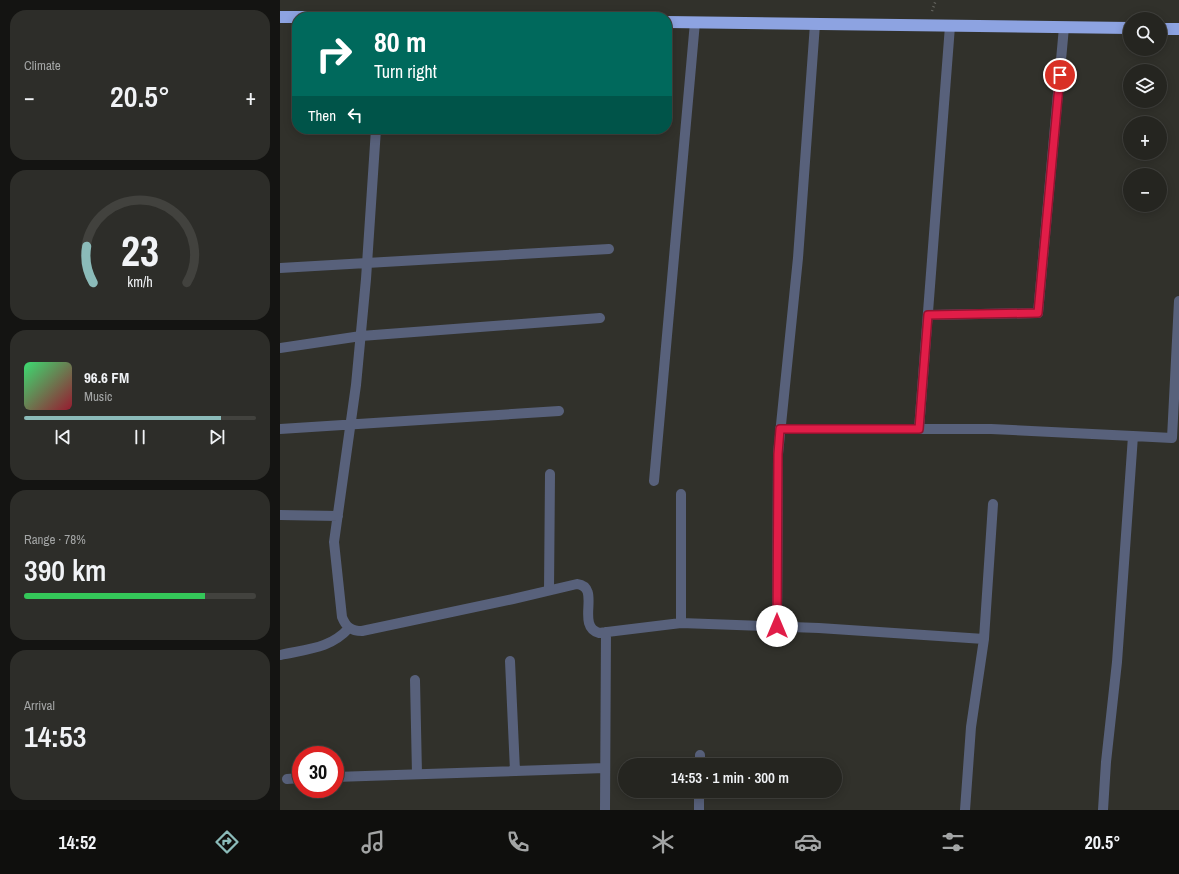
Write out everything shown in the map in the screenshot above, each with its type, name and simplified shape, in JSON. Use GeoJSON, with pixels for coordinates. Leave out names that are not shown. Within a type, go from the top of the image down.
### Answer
{"type":"FeatureCollection","features":[{"type":"Feature","properties":{"kind":"highway"},"geometry":{"type":"LineString","coordinates":[[280,17],[292,17]]}},
{"type":"Feature","properties":{"kind":"highway"},"geometry":{"type":"LineString","coordinates":[[672,22],[1123,28]]}},
{"type":"Feature","properties":{"kind":"highway"},"geometry":{"type":"LineString","coordinates":[[1167,29],[1179,29]]}},
{"type":"Feature","properties":{"kind":"street"},"geometry":{"type":"LineString","coordinates":[[654,481],[695,22]]}},
{"type":"Feature","properties":{"kind":"street"},"geometry":{"type":"LineString","coordinates":[[777,626],[778,454],[798,258],[815,24]]}},
{"type":"Feature","properties":{"kind":"street"},"geometry":{"type":"LineString","coordinates":[[919,429],[950,26]]}},
{"type":"Feature","properties":{"kind":"street"},"geometry":{"type":"LineString","coordinates":[[928,315],[1038,313],[1064,27]]}},
{"type":"Feature","properties":{"kind":"street"},"geometry":{"type":"LineString","coordinates":[[376,134],[367,263],[356,385],[334,542],[342,617],[345,624],[349,628],[354,631],[362,631],[582,584],[586,587],[588,593],[588,621],[590,627],[599,633],[681,622],[819,628],[984,639]]}},
{"type":"Feature","properties":{"kind":"street"},"geometry":{"type":"LineString","coordinates":[[280,268],[609,248]]}},
{"type":"Feature","properties":{"kind":"street"},"geometry":{"type":"LineString","coordinates":[[780,429],[991,429],[1175,438],[1179,301]]}},
{"type":"Feature","properties":{"kind":"street"},"geometry":{"type":"LineString","coordinates":[[280,348],[361,336],[600,318]]}},
{"type":"Feature","properties":{"kind":"street"},"geometry":{"type":"LineString","coordinates":[[280,429],[559,411]]}},
{"type":"Feature","properties":{"kind":"street"},"geometry":{"type":"LineString","coordinates":[[1103,810],[1106,762],[1117,662],[1133,436]]}},
{"type":"Feature","properties":{"kind":"street"},"geometry":{"type":"LineString","coordinates":[[549,590],[550,474]]}},
{"type":"Feature","properties":{"kind":"street"},"geometry":{"type":"LineString","coordinates":[[681,494],[681,622]]}},
{"type":"Feature","properties":{"kind":"street"},"geometry":{"type":"LineString","coordinates":[[965,810],[971,728],[984,639],[993,504]]}},
{"type":"Feature","properties":{"kind":"street"},"geometry":{"type":"LineString","coordinates":[[280,516],[338,516]]}},
{"type":"Feature","properties":{"kind":"street"},"geometry":{"type":"LineString","coordinates":[[280,655],[328,645],[349,628]]}},
{"type":"Feature","properties":{"kind":"street"},"geometry":{"type":"LineString","coordinates":[[605,810],[606,632]]}},
{"type":"Feature","properties":{"kind":"street"},"geometry":{"type":"LineString","coordinates":[[510,661],[515,771]]}},
{"type":"Feature","properties":{"kind":"street"},"geometry":{"type":"LineString","coordinates":[[415,680],[417,774]]}},
{"type":"Feature","properties":{"kind":"street"},"geometry":{"type":"LineString","coordinates":[[344,777],[605,768]]}},
{"type":"Feature","properties":{"kind":"street"},"geometry":{"type":"LineString","coordinates":[[287,779],[292,779]]}},
{"type":"Feature","properties":{"kind":"street"},"geometry":{"type":"LineString","coordinates":[[699,798],[699,810]]}},
{"type":"Feature","properties":{"kind":"route"},"geometry":{"type":"LineString","coordinates":[[777,626],[778,454],[780,429],[919,429],[928,315],[1038,313],[1060,75]]}}]}
